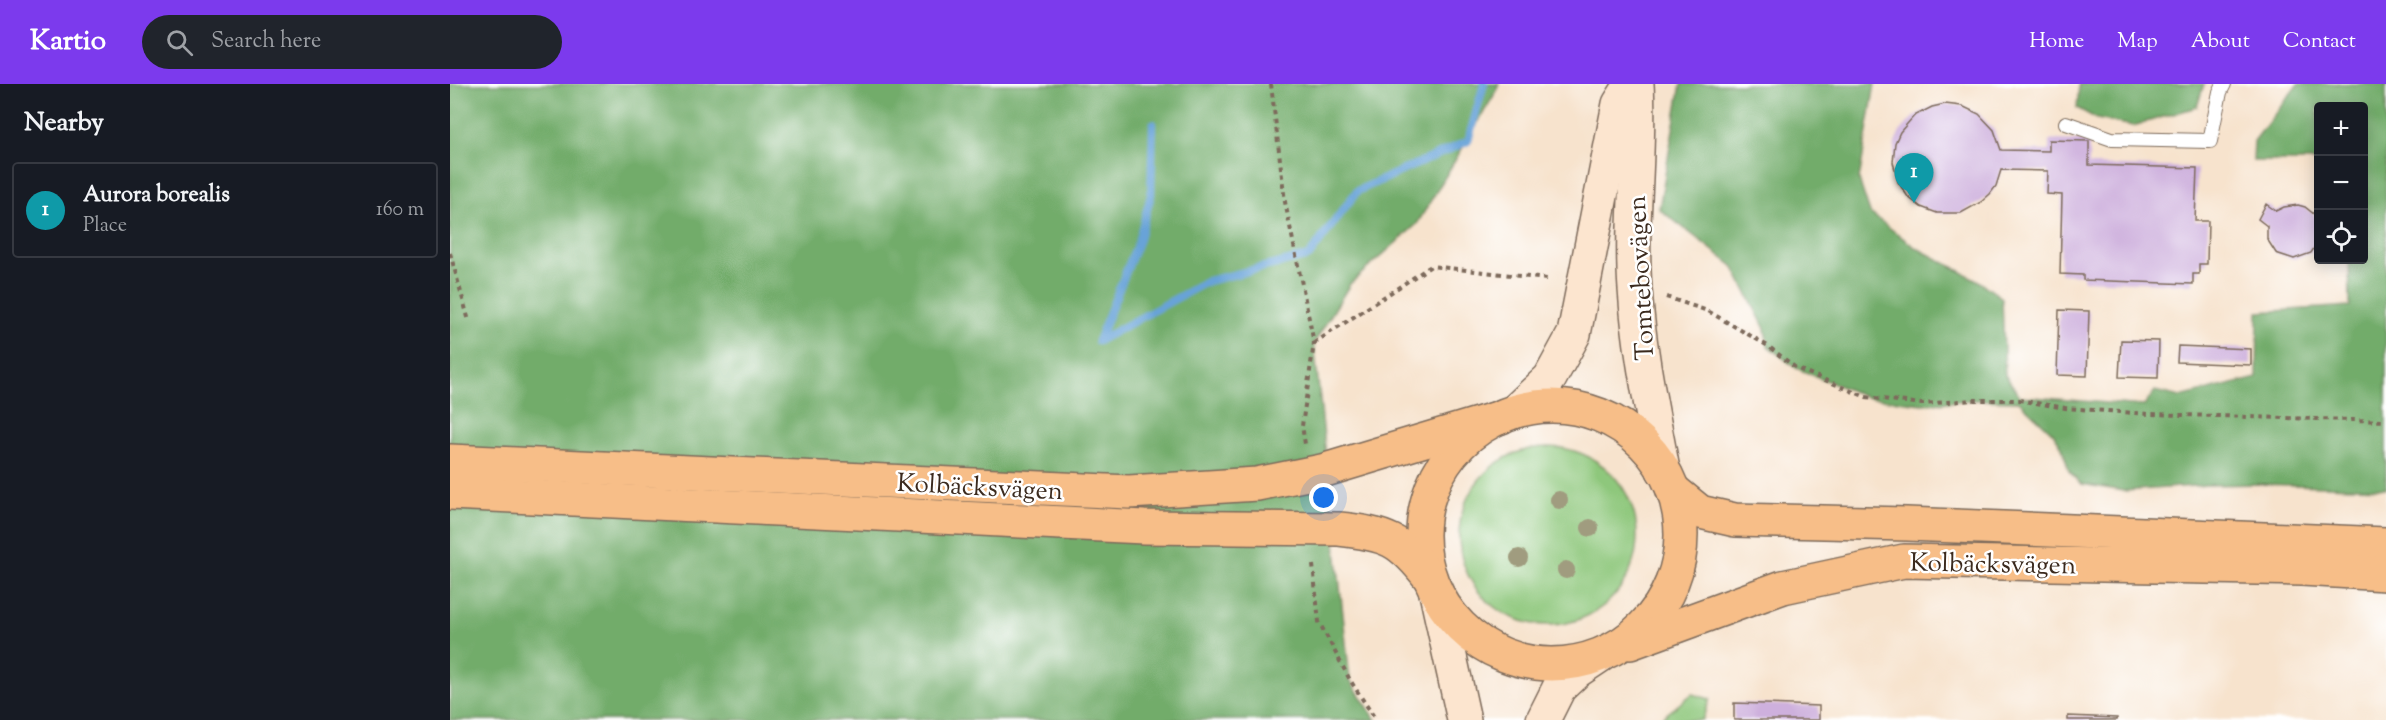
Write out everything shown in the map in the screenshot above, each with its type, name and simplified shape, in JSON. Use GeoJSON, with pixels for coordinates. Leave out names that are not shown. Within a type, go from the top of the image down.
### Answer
{"type":"FeatureCollection","features":[{"type":"Feature","properties":{"kind":"highway"},"geometry":{"type":"LineString","coordinates":[[1433,585],[1425,559],[1424,522],[1428,501],[1435,480],[1447,459],[1464,441],[1481,427],[1508,414],[1552,406],[1573,408],[1601,416],[1627,430],[1651,452],[1668,480],[1679,514],[1681,539],[1678,565],[1669,591],[1648,622],[1632,637],[1607,652]]}},
{"type":"Feature","properties":{"kind":"highway","name":"Kolbäcksvägen"},"geometry":{"type":"LineString","coordinates":[[450,461],[1129,492],[1257,484],[1322,471],[1508,414]]}},
{"type":"Feature","properties":{"kind":"highway","name":"Kolbäcksvägen"},"geometry":{"type":"LineString","coordinates":[[1668,480],[1700,512],[1735,520],[1907,524],[2386,544]]}},
{"type":"Feature","properties":{"kind":"highway","name":"Kolbäcksvägen"},"geometry":{"type":"LineString","coordinates":[[450,494],[1121,526],[1339,529],[1370,532],[1388,537],[1416,560],[1453,618],[1475,639],[1517,660],[1558,664],[1607,652],[1783,587],[1904,561],[2302,569],[2386,574]]}},
{"type":"Feature","properties":{"kind":"main road","name":"Tomtebovägen"},"geometry":{"type":"LineString","coordinates":[[1508,414],[1550,378],[1574,334],[1619,104],[1635,84]]}},
{"type":"Feature","properties":{"kind":"main road","name":"Tomtebovägen"},"geometry":{"type":"LineString","coordinates":[[1635,84],[1638,110],[1633,204],[1635,289],[1641,351],[1668,480]]}},
{"type":"Feature","properties":{"kind":"main road"},"geometry":{"type":"LineString","coordinates":[[1433,585],[1464,720]]}},
{"type":"Feature","properties":{"kind":"main road"},"geometry":{"type":"LineString","coordinates":[[1543,720],[1559,688],[1577,671],[1607,652]]}},
{"type":"Feature","properties":{"kind":"lane"},"geometry":{"type":"LineString","coordinates":[[2066,123],[2112,139],[2210,141],[2220,92],[2224,84]]}},
{"type":"Feature","properties":{"kind":"path"},"geometry":{"type":"LineString","coordinates":[[1271,84],[1285,202],[1314,343],[1302,426],[1306,451]]}},
{"type":"Feature","properties":{"kind":"path"},"geometry":{"type":"LineString","coordinates":[[450,252],[469,321]]}},
{"type":"Feature","properties":{"kind":"path"},"geometry":{"type":"LineString","coordinates":[[1314,343],[1431,266],[1547,279]]}},
{"type":"Feature","properties":{"kind":"path"},"geometry":{"type":"LineString","coordinates":[[1663,295],[1708,311],[1768,346],[1796,368],[1866,397],[1922,404],[1973,400],[2019,400],[2065,408],[2148,414],[2386,421]]}},
{"type":"Feature","properties":{"kind":"path"},"geometry":{"type":"LineString","coordinates":[[1313,565],[1319,621],[1350,680],[1376,720]]}},
{"type":"Feature","properties":{"kind":"green space"},"geometry":{"type":"Polygon","coordinates":[[[450,84],[1499,84],[1417,224],[1350,284],[1314,343],[1350,680],[1376,720],[450,720],[450,84]]]}},
{"type":"Feature","properties":{"kind":"green space"},"geometry":{"type":"Polygon","coordinates":[[[1681,84],[1875,84],[1859,180],[1870,213],[1915,247],[1977,280],[2002,298],[2005,375],[2020,396],[2144,406],[2155,391],[2180,397],[2257,378],[2258,312],[2350,306],[2349,264],[2368,264],[2368,102],[2314,102],[2314,161],[2253,161],[2254,141],[2298,84],[2386,84],[2386,488],[2262,484],[2124,491],[2081,484],[2069,471],[2062,447],[2053,433],[2019,401],[1973,400],[1922,404],[1866,397],[1796,368],[1768,346],[1765,329],[1733,266],[1659,209],[1681,84]]]}},
{"type":"Feature","properties":{"kind":"green space"},"geometry":{"type":"Polygon","coordinates":[[[2079,84],[2204,84],[2197,107],[2133,126],[2097,119],[2077,108],[2079,84]]]}},
{"type":"Feature","properties":{"kind":"green space"},"geometry":{"type":"Polygon","coordinates":[[[1548,447],[1582,454],[1611,473],[1630,502],[1637,536],[1630,570],[1611,599],[1582,618],[1548,625],[1514,618],[1485,599],[1466,570],[1459,536],[1466,502],[1485,473],[1514,454],[1548,447]]]}},
{"type":"Feature","properties":{"kind":"green space"},"geometry":{"type":"Polygon","coordinates":[[[1692,694],[1710,699],[1702,720],[1659,720],[1692,694]]]}},
{"type":"Feature","properties":{"kind":"building"},"geometry":{"type":"Polygon","coordinates":[[[1945,104],[1962,106],[1979,114],[1994,130],[2001,150],[2049,151],[2049,140],[2089,141],[2089,165],[2197,168],[2195,221],[2208,221],[2207,264],[2199,264],[2199,274],[2193,274],[2193,284],[2083,280],[2083,275],[2060,274],[2062,195],[2047,194],[2048,171],[2001,170],[1996,186],[1990,194],[1961,213],[1937,213],[1921,207],[1908,197],[1898,182],[1893,162],[1895,143],[1900,132],[1914,116],[1932,107],[1945,104]]]}},
{"type":"Feature","properties":{"kind":"building"},"geometry":{"type":"Polygon","coordinates":[[[2266,204],[2276,211],[2298,205],[2305,207],[2314,214],[2314,248],[2311,253],[2294,259],[2276,253],[2267,239],[2267,226],[2258,219],[2266,204]]]}},
{"type":"Feature","properties":{"kind":"building"},"geometry":{"type":"Polygon","coordinates":[[[2059,310],[2089,311],[2087,376],[2057,375],[2059,310]]]}},
{"type":"Feature","properties":{"kind":"building"},"geometry":{"type":"Polygon","coordinates":[[[2121,340],[2159,341],[2158,378],[2119,377],[2121,340]]]}},
{"type":"Feature","properties":{"kind":"building"},"geometry":{"type":"Polygon","coordinates":[[[2178,346],[2251,349],[2251,365],[2177,362],[2178,346]]]}},
{"type":"Feature","properties":{"kind":"building"},"geometry":{"type":"Polygon","coordinates":[[[1734,703],[1819,706],[1819,720],[1734,720],[1734,703]]]}},
{"type":"Feature","properties":{"kind":"building"},"geometry":{"type":"Polygon","coordinates":[[[2068,716],[2117,718],[2117,720],[2068,720],[2068,716]]]}},
{"type":"Feature","properties":{"kind":"waterway"},"geometry":{"type":"LineString","coordinates":[[1098,341],[1208,281],[1309,256],[1357,191],[1468,141],[1484,84]]}},
{"type":"Feature","properties":{"kind":"waterway"},"geometry":{"type":"LineString","coordinates":[[1098,341],[1138,242],[1151,195],[1153,124]]}},
{"type":"Feature","properties":{"kind":"place","name":"Aurora borealis"},"geometry":{"type":"Point","coordinates":[1914,203]}}]}
